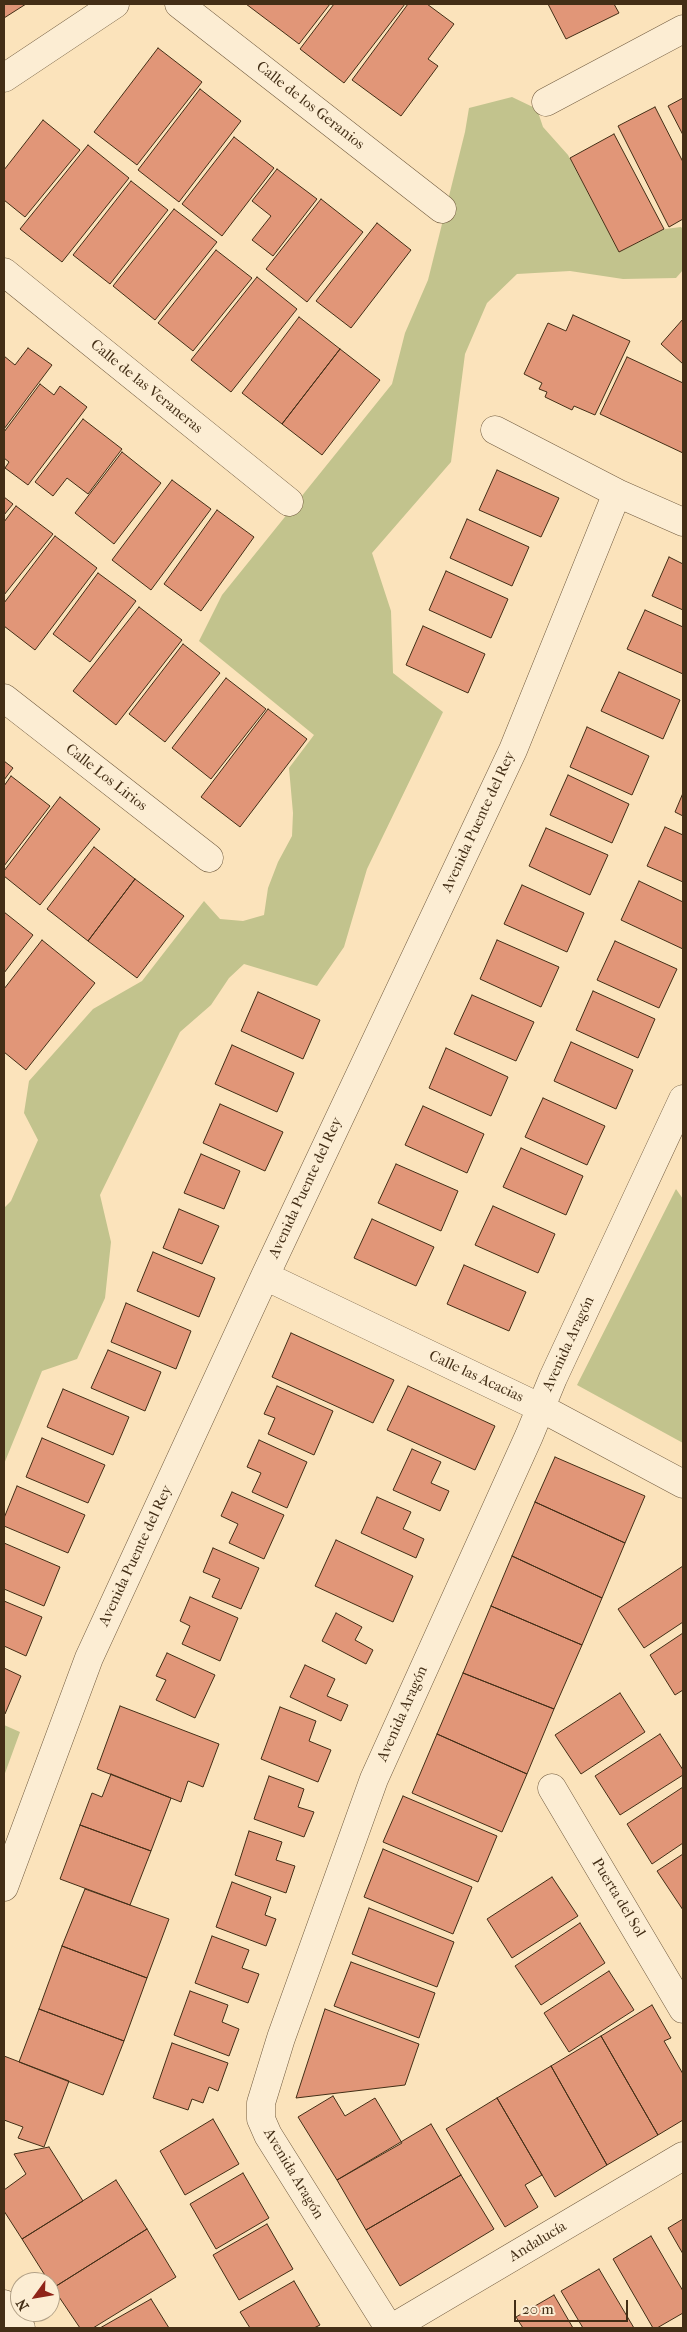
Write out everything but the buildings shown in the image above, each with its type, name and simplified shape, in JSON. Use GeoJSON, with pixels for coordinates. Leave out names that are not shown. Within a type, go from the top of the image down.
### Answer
{"type":"FeatureCollection","features":[{"type":"Feature","properties":{"kind":"street"},"geometry":{"type":"LineString","coordinates":[[4,78],[115,4]]}},
{"type":"Feature","properties":{"kind":"street","name":"Calle de los Geranios"},"geometry":{"type":"LineString","coordinates":[[179,4],[442,209]]}},
{"type":"Feature","properties":{"kind":"street"},"geometry":{"type":"LineString","coordinates":[[546,102],[683,29]]}},
{"type":"Feature","properties":{"kind":"street","name":"Calle de las Veraneras"},"geometry":{"type":"LineString","coordinates":[[4,272],[289,502]]}},
{"type":"Feature","properties":{"kind":"street"},"geometry":{"type":"LineString","coordinates":[[494,430],[617,493],[683,522]]}},
{"type":"Feature","properties":{"kind":"street","name":"Avenida Puente del Rey"},"geometry":{"type":"LineString","coordinates":[[4,1887],[89,1658],[265,1276],[512,750],[617,493]]}},
{"type":"Feature","properties":{"kind":"street","name":"Calle Los Lirios"},"geometry":{"type":"LineString","coordinates":[[4,698],[209,858]]}},
{"type":"Feature","properties":{"kind":"street","name":"Avenida Aragón"},"geometry":{"type":"LineString","coordinates":[[390,2328],[268,2135],[261,2119],[261,2102],[374,1779],[683,1099]]}},
{"type":"Feature","properties":{"kind":"street","name":"Calle las Acacias"},"geometry":{"type":"LineString","coordinates":[[265,1276],[541,1408],[683,1484]]}},
{"type":"Feature","properties":{"kind":"street","name":"Puerta del Sol"},"geometry":{"type":"LineString","coordinates":[[552,1788],[683,2009]]}},
{"type":"Feature","properties":{"kind":"street","name":"Andalucía"},"geometry":{"type":"LineString","coordinates":[[390,2328],[683,2156]]}},
{"type":"Feature","properties":{"kind":"street"},"geometry":{"type":"LineString","coordinates":[[4,2304],[20,2328]]}},
{"type":"Feature","properties":{"kind":"green space"},"geometry":{"type":"Polygon","coordinates":[[[512,97],[537,109],[543,127],[568,155],[619,252],[665,229],[681,227],[683,229],[683,270],[676,278],[623,279],[570,271],[517,274],[487,303],[465,354],[451,462],[372,553],[391,611],[393,673],[443,712],[367,869],[344,947],[317,986],[244,964],[229,978],[211,1005],[180,1032],[100,1195],[111,1242],[105,1298],[77,1359],[42,1371],[4,1464],[4,1208],[11,1201],[38,1140],[24,1113],[29,1081],[93,1009],[142,981],[204,901],[220,919],[243,921],[264,915],[268,888],[278,862],[292,836],[293,813],[289,768],[314,735],[199,641],[222,595],[392,384],[405,333],[428,280],[465,132],[469,108],[512,97]]]}},
{"type":"Feature","properties":{"kind":"green space"},"geometry":{"type":"Polygon","coordinates":[[[676,1189],[683,1199],[683,1443],[577,1385],[676,1189]]]}},
{"type":"Feature","properties":{"kind":"green space"},"geometry":{"type":"Polygon","coordinates":[[[4,1725],[20,1732],[4,1776],[4,1725]]]}}]}
